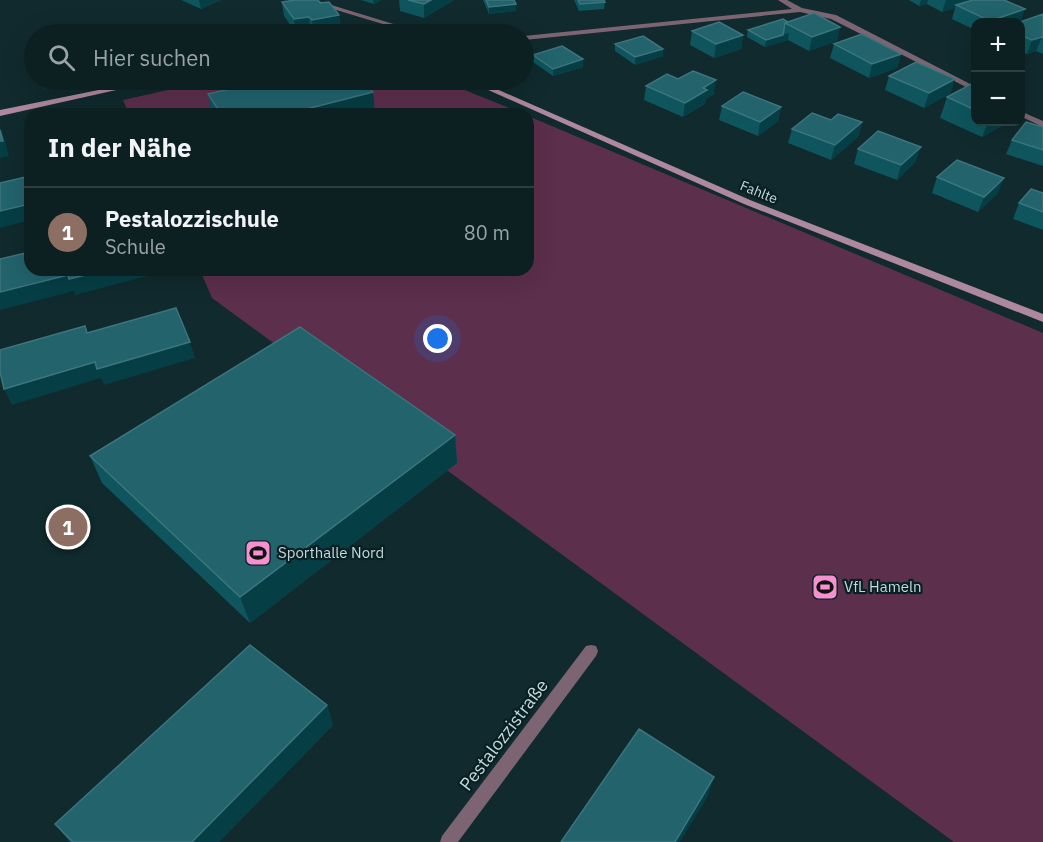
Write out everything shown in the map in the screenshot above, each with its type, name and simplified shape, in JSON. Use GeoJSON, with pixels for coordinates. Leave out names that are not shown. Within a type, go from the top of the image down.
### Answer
{"type":"FeatureCollection","features":[{"type":"Feature","properties":{"kind":"main road"},"geometry":{"type":"LineString","coordinates":[[0,113],[109,90]]}},
{"type":"Feature","properties":{"kind":"main road","name":"Fahlte"},"geometry":{"type":"LineString","coordinates":[[493,90],[534,108]]}},
{"type":"Feature","properties":{"kind":"main road","name":"Fahlte"},"geometry":{"type":"LineString","coordinates":[[534,108],[747,202],[1043,318]]}},
{"type":"Feature","properties":{"kind":"street"},"geometry":{"type":"LineString","coordinates":[[307,0],[388,24]]}},
{"type":"Feature","properties":{"kind":"street"},"geometry":{"type":"LineString","coordinates":[[782,0],[800,10],[833,17],[971,88]]}},
{"type":"Feature","properties":{"kind":"street"},"geometry":{"type":"LineString","coordinates":[[800,10],[806,0]]}},
{"type":"Feature","properties":{"kind":"street"},"geometry":{"type":"LineString","coordinates":[[534,37],[800,10]]}},
{"type":"Feature","properties":{"kind":"street"},"geometry":{"type":"LineString","coordinates":[[1025,115],[1043,124]]}},
{"type":"Feature","properties":{"kind":"street","name":"Pestalozzistraße"},"geometry":{"type":"LineString","coordinates":[[448,842],[591,651]]}},
{"type":"Feature","properties":{"kind":"shaded area"},"geometry":{"type":"Polygon","coordinates":[[[168,90],[465,90],[509,108],[126,108],[123,100],[168,90]]]}},
{"type":"Feature","properties":{"kind":"shaded area","name":"VfL Hameln"},"geometry":{"type":"Polygon","coordinates":[[[534,119],[1043,333],[1043,842],[954,842],[212,298],[203,276],[534,276],[534,119]]]}},
{"type":"Feature","properties":{"kind":"building"},"geometry":{"type":"Polygon","coordinates":[[[295,0],[329,2],[339,15],[312,20],[309,17],[294,19],[282,2],[295,0]]]}},
{"type":"Feature","properties":{"kind":"building"},"geometry":{"type":"Polygon","coordinates":[[[408,0],[431,0],[424,4],[408,0]]]}},
{"type":"Feature","properties":{"kind":"building"},"geometry":{"type":"Polygon","coordinates":[[[486,0],[514,0],[516,4],[489,7],[486,0]]]}},
{"type":"Feature","properties":{"kind":"building"},"geometry":{"type":"Polygon","coordinates":[[[578,0],[604,0],[605,2],[580,4],[578,0]]]}},
{"type":"Feature","properties":{"kind":"building"},"geometry":{"type":"Polygon","coordinates":[[[973,0],[1004,0],[1025,9],[999,18],[984,18],[956,5],[973,0]]]}},
{"type":"Feature","properties":{"kind":"building"},"geometry":{"type":"Polygon","coordinates":[[[814,13],[840,27],[812,37],[785,23],[814,13]]]}},
{"type":"Feature","properties":{"kind":"building"},"geometry":{"type":"Polygon","coordinates":[[[1043,14],[1043,38],[1032,40],[1025,37],[1025,20],[1043,14]]]}},
{"type":"Feature","properties":{"kind":"building"},"geometry":{"type":"Polygon","coordinates":[[[783,19],[788,22],[785,23],[783,35],[766,40],[748,30],[783,19]]]}},
{"type":"Feature","properties":{"kind":"building"},"geometry":{"type":"Polygon","coordinates":[[[719,22],[743,35],[716,44],[692,31],[719,22]]]}},
{"type":"Feature","properties":{"kind":"building"},"geometry":{"type":"Polygon","coordinates":[[[862,34],[901,54],[872,64],[834,44],[862,34]]]}},
{"type":"Feature","properties":{"kind":"building"},"geometry":{"type":"Polygon","coordinates":[[[643,36],[663,49],[635,57],[615,44],[643,36]]]}},
{"type":"Feature","properties":{"kind":"building"},"geometry":{"type":"Polygon","coordinates":[[[562,46],[583,59],[553,69],[534,55],[562,46]]]}},
{"type":"Feature","properties":{"kind":"building"},"geometry":{"type":"Polygon","coordinates":[[[916,62],[955,79],[929,93],[889,76],[916,62]]]}},
{"type":"Feature","properties":{"kind":"building"},"geometry":{"type":"Polygon","coordinates":[[[693,71],[716,80],[703,88],[707,90],[685,103],[646,86],[667,74],[678,79],[693,71]]]}},
{"type":"Feature","properties":{"kind":"building"},"geometry":{"type":"Polygon","coordinates":[[[971,84],[971,108],[947,97],[971,84]]]}},
{"type":"Feature","properties":{"kind":"building"},"geometry":{"type":"Polygon","coordinates":[[[225,90],[371,90],[373,92],[310,108],[217,108],[208,94],[225,90]]]}},
{"type":"Feature","properties":{"kind":"building"},"geometry":{"type":"Polygon","coordinates":[[[743,92],[781,107],[760,122],[722,106],[743,92]]]}},
{"type":"Feature","properties":{"kind":"building"},"geometry":{"type":"Polygon","coordinates":[[[812,113],[831,120],[838,114],[862,122],[835,145],[792,129],[812,113]]]}},
{"type":"Feature","properties":{"kind":"building"},"geometry":{"type":"Polygon","coordinates":[[[1025,123],[1043,127],[1043,150],[1012,140],[1025,123]]]}},
{"type":"Feature","properties":{"kind":"building"},"geometry":{"type":"Polygon","coordinates":[[[878,131],[921,147],[901,165],[858,149],[878,131]]]}},
{"type":"Feature","properties":{"kind":"building"},"geometry":{"type":"Polygon","coordinates":[[[957,160],[1004,178],[984,197],[937,177],[957,160]]]}},
{"type":"Feature","properties":{"kind":"building"},"geometry":{"type":"Polygon","coordinates":[[[24,177],[24,205],[0,211],[0,183],[24,177]]]}},
{"type":"Feature","properties":{"kind":"building"},"geometry":{"type":"Polygon","coordinates":[[[1031,189],[1043,193],[1043,212],[1019,203],[1031,189]]]}},
{"type":"Feature","properties":{"kind":"building"},"geometry":{"type":"Polygon","coordinates":[[[24,253],[24,276],[64,276],[0,292],[0,259],[24,253]]]}},
{"type":"Feature","properties":{"kind":"building"},"geometry":{"type":"Polygon","coordinates":[[[176,308],[190,342],[97,369],[95,362],[4,389],[0,372],[0,350],[85,326],[87,333],[176,308]]]}},
{"type":"Feature","properties":{"kind":"building","name":"Sporthalle Nord"},"geometry":{"type":"Polygon","coordinates":[[[300,327],[455,435],[240,597],[90,456],[300,327]]]}},
{"type":"Feature","properties":{"kind":"building"},"geometry":{"type":"Polygon","coordinates":[[[250,645],[327,705],[192,842],[73,842],[55,824],[250,645]]]}},
{"type":"Feature","properties":{"kind":"building"},"geometry":{"type":"Polygon","coordinates":[[[639,729],[714,777],[675,842],[561,842],[639,729]]]}},
{"type":"Feature","properties":{"kind":"place","name":"Pestalozzischule"},"geometry":{"type":"Point","coordinates":[68,527]}},
{"type":"Feature","properties":{"kind":"place","name":"Sporthalle Nord"},"geometry":{"type":"Point","coordinates":[258,553]}},
{"type":"Feature","properties":{"kind":"place","name":"VfL Hameln"},"geometry":{"type":"Point","coordinates":[825,587]}}]}
